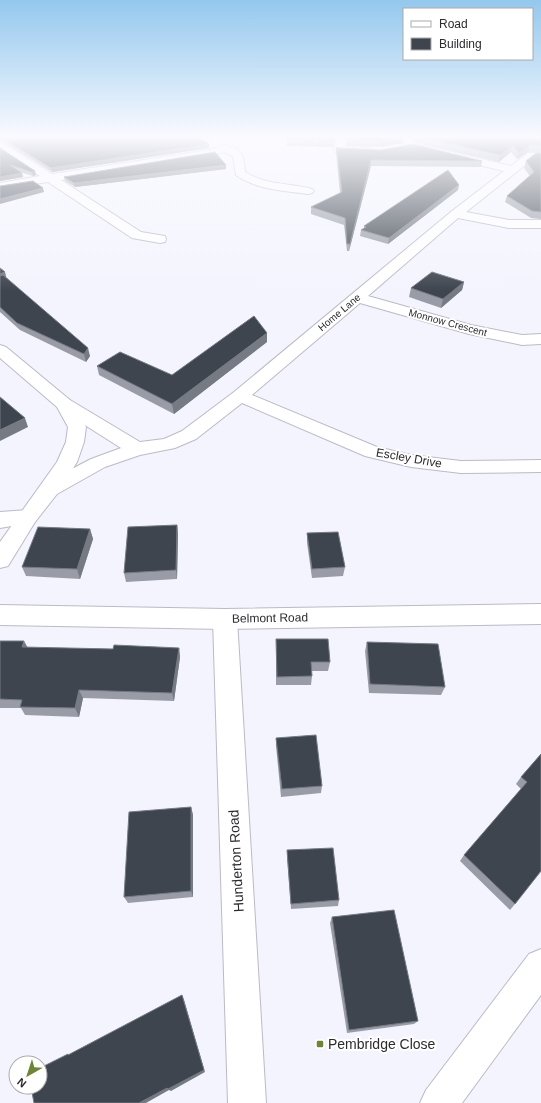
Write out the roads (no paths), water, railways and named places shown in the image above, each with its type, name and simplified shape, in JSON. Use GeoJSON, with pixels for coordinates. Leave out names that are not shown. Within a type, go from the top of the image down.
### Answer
{"type":"FeatureCollection","features":[{"type":"Feature","properties":{"kind":"main road"},"geometry":{"type":"LineString","coordinates":[[64,188],[137,235],[160,239]]}},
{"type":"Feature","properties":{"kind":"main road"},"geometry":{"type":"LineString","coordinates":[[294,188],[308,191]]}},
{"type":"Feature","properties":{"kind":"main road","name":"Home Lane"},"geometry":{"type":"LineString","coordinates":[[50,489],[98,464],[137,449],[168,444],[189,435],[240,396],[356,297],[489,188]]}},
{"type":"Feature","properties":{"kind":"main road"},"geometry":{"type":"LineString","coordinates":[[456,214],[486,221],[510,224],[541,224]]}},
{"type":"Feature","properties":{"kind":"main road","name":"Monnow Crescent"},"geometry":{"type":"LineString","coordinates":[[356,297],[469,329],[522,340],[541,339]]}},
{"type":"Feature","properties":{"kind":"main road"},"geometry":{"type":"LineString","coordinates":[[0,350],[64,404],[137,449]]}},
{"type":"Feature","properties":{"kind":"main road","name":"Escley Drive"},"geometry":{"type":"LineString","coordinates":[[240,396],[372,452],[411,461],[461,467],[541,466]]}},
{"type":"Feature","properties":{"kind":"main road"},"geometry":{"type":"LineString","coordinates":[[0,560],[28,517],[50,489],[67,462],[75,442],[77,427],[64,404]]}},
{"type":"Feature","properties":{"kind":"main road"},"geometry":{"type":"LineString","coordinates":[[0,520],[28,517]]}},
{"type":"Feature","properties":{"kind":"main road","name":"Belmont Road"},"geometry":{"type":"LineString","coordinates":[[0,615],[225,619],[541,614]]}},
{"type":"Feature","properties":{"kind":"main road","name":"Hunderton Road"},"geometry":{"type":"LineString","coordinates":[[225,619],[247,1103]]}},
{"type":"Feature","properties":{"kind":"main road"},"geometry":{"type":"LineString","coordinates":[[440,1103],[541,966]]}},
{"type":"Feature","properties":{"kind":"place","name":"Pembridge Close"},"geometry":{"type":"Point","coordinates":[320,1044]}}]}
